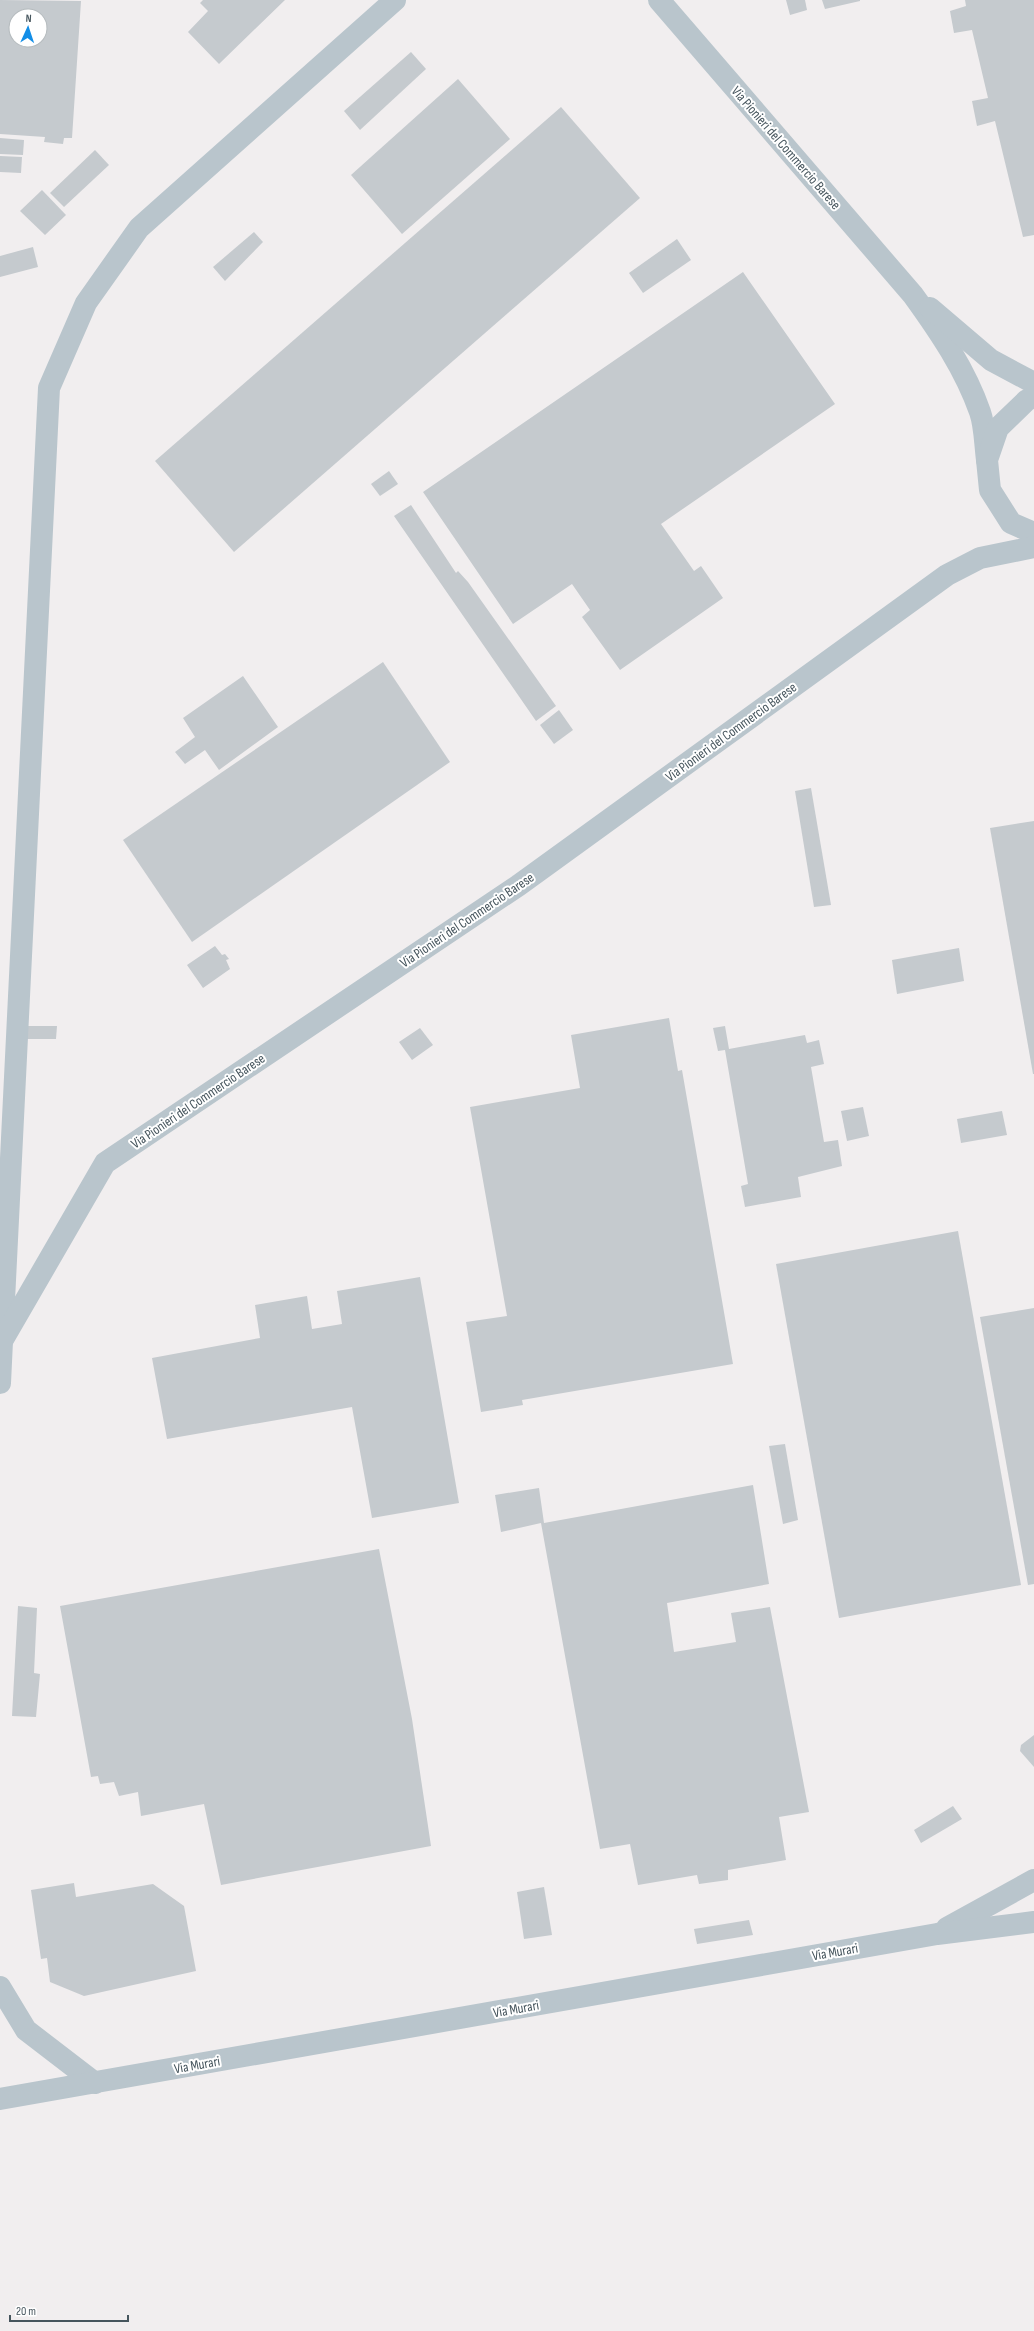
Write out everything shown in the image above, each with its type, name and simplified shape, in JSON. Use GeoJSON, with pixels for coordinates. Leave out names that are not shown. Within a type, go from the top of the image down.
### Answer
{"type":"FeatureCollection","features":[{"type":"Feature","properties":{"kind":"street"},"geometry":{"type":"LineString","coordinates":[[2,1341],[49,388],[86,303],[139,228],[395,0]]}},
{"type":"Feature","properties":{"kind":"street","name":"Via Pionieri del Commercio Barese"},"geometry":{"type":"LineString","coordinates":[[659,0],[913,295],[936,328],[964,375],[980,413],[990,490],[1011,523],[1034,533]]}},
{"type":"Feature","properties":{"kind":"street","name":"Via Pionieri del Commercio Barese"},"geometry":{"type":"LineString","coordinates":[[913,295],[946,320],[992,360],[1034,383]]}},
{"type":"Feature","properties":{"kind":"street"},"geometry":{"type":"LineString","coordinates":[[987,460],[998,428],[1027,400],[1034,397]]}},
{"type":"Feature","properties":{"kind":"street","name":"Via Pionieri del Commercio Barese"},"geometry":{"type":"LineString","coordinates":[[0,1383],[2,1341],[105,1164],[519,885],[947,575],[980,558],[1034,547]]}},
{"type":"Feature","properties":{"kind":"street","name":"Via Murari"},"geometry":{"type":"LineString","coordinates":[[937,1934],[1034,1880]]}},
{"type":"Feature","properties":{"kind":"street","name":"Via Murari"},"geometry":{"type":"LineString","coordinates":[[0,2099],[95,2084],[937,1934],[1034,1922]]}},
{"type":"Feature","properties":{"kind":"street"},"geometry":{"type":"LineString","coordinates":[[0,1987],[26,2030],[95,2084]]}},
{"type":"Feature","properties":{"kind":"building"},"geometry":{"type":"Polygon","coordinates":[[[0,0],[81,1],[72,138],[64,138],[63,144],[44,142],[45,137],[0,134],[0,0]]]}},
{"type":"Feature","properties":{"kind":"building"},"geometry":{"type":"Polygon","coordinates":[[[203,0],[285,0],[219,64],[188,32],[208,11],[200,3],[203,0]]]}},
{"type":"Feature","properties":{"kind":"building"},"geometry":{"type":"Polygon","coordinates":[[[786,0],[805,0],[807,10],[790,15],[786,0]]]}},
{"type":"Feature","properties":{"kind":"building"},"geometry":{"type":"Polygon","coordinates":[[[822,0],[860,0],[860,1],[825,9],[822,0]]]}},
{"type":"Feature","properties":{"kind":"building"},"geometry":{"type":"Polygon","coordinates":[[[965,0],[1034,0],[1034,235],[1023,237],[995,121],[977,126],[972,101],[988,98],[972,30],[954,33],[950,11],[966,6],[965,0]]]}},
{"type":"Feature","properties":{"kind":"building"},"geometry":{"type":"Polygon","coordinates":[[[411,52],[426,69],[360,130],[344,111],[411,52]]]}},
{"type":"Feature","properties":{"kind":"building"},"geometry":{"type":"Polygon","coordinates":[[[458,79],[510,139],[402,234],[351,175],[458,79]]]}},
{"type":"Feature","properties":{"kind":"building"},"geometry":{"type":"Polygon","coordinates":[[[561,107],[640,198],[234,552],[155,461],[561,107]]]}},
{"type":"Feature","properties":{"kind":"building"},"geometry":{"type":"Polygon","coordinates":[[[0,138],[24,140],[23,155],[0,154],[0,138]]]}},
{"type":"Feature","properties":{"kind":"building"},"geometry":{"type":"Polygon","coordinates":[[[95,150],[109,165],[64,207],[50,193],[95,150]]]}},
{"type":"Feature","properties":{"kind":"building"},"geometry":{"type":"Polygon","coordinates":[[[0,156],[22,157],[21,173],[0,172],[0,156]]]}},
{"type":"Feature","properties":{"kind":"building"},"geometry":{"type":"Polygon","coordinates":[[[42,190],[66,215],[45,235],[20,211],[42,190]]]}},
{"type":"Feature","properties":{"kind":"building"},"geometry":{"type":"Polygon","coordinates":[[[254,232],[263,242],[225,281],[213,267],[254,232]]]}},
{"type":"Feature","properties":{"kind":"building"},"geometry":{"type":"Polygon","coordinates":[[[677,239],[691,260],[643,293],[629,273],[677,239]]]}},
{"type":"Feature","properties":{"kind":"building"},"geometry":{"type":"Polygon","coordinates":[[[33,247],[38,267],[0,277],[0,256],[33,247]]]}},
{"type":"Feature","properties":{"kind":"building"},"geometry":{"type":"Polygon","coordinates":[[[743,272],[835,404],[661,524],[694,571],[701,566],[723,598],[620,670],[582,617],[590,610],[572,584],[513,624],[423,492],[743,272]]]}},
{"type":"Feature","properties":{"kind":"building"},"geometry":{"type":"Polygon","coordinates":[[[389,471],[398,484],[380,496],[371,484],[389,471]]]}},
{"type":"Feature","properties":{"kind":"building"},"geometry":{"type":"Polygon","coordinates":[[[411,505],[456,573],[458,571],[468,582],[556,706],[536,721],[394,516],[411,505]]]}},
{"type":"Feature","properties":{"kind":"building"},"geometry":{"type":"Polygon","coordinates":[[[383,662],[450,762],[192,942],[123,840],[383,662]]]}},
{"type":"Feature","properties":{"kind":"building"},"geometry":{"type":"Polygon","coordinates":[[[243,676],[278,727],[219,770],[205,750],[185,764],[175,752],[195,737],[183,718],[243,676]]]}},
{"type":"Feature","properties":{"kind":"building"},"geometry":{"type":"Polygon","coordinates":[[[559,710],[573,730],[554,744],[540,725],[559,710]]]}},
{"type":"Feature","properties":{"kind":"building"},"geometry":{"type":"Polygon","coordinates":[[[811,788],[831,905],[814,907],[795,791],[811,788]]]}},
{"type":"Feature","properties":{"kind":"building"},"geometry":{"type":"Polygon","coordinates":[[[1034,821],[1034,1074],[1033,1074],[990,828],[1034,821]]]}},
{"type":"Feature","properties":{"kind":"building"},"geometry":{"type":"Polygon","coordinates":[[[215,946],[222,955],[225,954],[229,959],[226,960],[230,969],[203,988],[187,965],[215,946]]]}},
{"type":"Feature","properties":{"kind":"building"},"geometry":{"type":"Polygon","coordinates":[[[959,948],[964,981],[897,994],[892,960],[959,948]]]}},
{"type":"Feature","properties":{"kind":"building"},"geometry":{"type":"Polygon","coordinates":[[[669,1018],[678,1071],[682,1070],[733,1364],[522,1400],[523,1405],[481,1412],[466,1322],[507,1316],[470,1107],[580,1088],[571,1035],[669,1018]]]}},
{"type":"Feature","properties":{"kind":"building"},"geometry":{"type":"Polygon","coordinates":[[[27,1026],[57,1026],[56,1039],[27,1039],[27,1026]]]}},
{"type":"Feature","properties":{"kind":"building"},"geometry":{"type":"Polygon","coordinates":[[[725,1026],[729,1049],[805,1035],[807,1043],[819,1040],[824,1064],[811,1067],[824,1142],[838,1140],[842,1166],[798,1177],[801,1197],[745,1207],[741,1186],[748,1184],[725,1050],[718,1051],[713,1028],[725,1026]]]}},
{"type":"Feature","properties":{"kind":"building"},"geometry":{"type":"Polygon","coordinates":[[[420,1028],[433,1045],[412,1060],[399,1042],[420,1028]]]}},
{"type":"Feature","properties":{"kind":"building"},"geometry":{"type":"Polygon","coordinates":[[[863,1107],[869,1136],[847,1141],[841,1111],[863,1107]]]}},
{"type":"Feature","properties":{"kind":"building"},"geometry":{"type":"Polygon","coordinates":[[[1002,1111],[1007,1135],[961,1143],[957,1119],[1002,1111]]]}},
{"type":"Feature","properties":{"kind":"building"},"geometry":{"type":"Polygon","coordinates":[[[958,1231],[1021,1585],[839,1618],[776,1264],[958,1231]]]}},
{"type":"Feature","properties":{"kind":"building"},"geometry":{"type":"Polygon","coordinates":[[[420,1277],[459,1503],[372,1518],[352,1407],[167,1439],[152,1358],[260,1338],[255,1305],[307,1296],[312,1329],[342,1324],[337,1291],[420,1277]]]}},
{"type":"Feature","properties":{"kind":"building"},"geometry":{"type":"Polygon","coordinates":[[[1034,1308],[1034,1584],[1028,1585],[980,1317],[1034,1308]]]}},
{"type":"Feature","properties":{"kind":"building"},"geometry":{"type":"Polygon","coordinates":[[[785,1444],[798,1520],[783,1524],[769,1446],[785,1444]]]}},
{"type":"Feature","properties":{"kind":"building"},"geometry":{"type":"Polygon","coordinates":[[[753,1485],[769,1584],[667,1603],[674,1652],[736,1642],[731,1613],[770,1607],[809,1812],[779,1817],[786,1860],[728,1870],[728,1880],[699,1884],[697,1875],[638,1885],[630,1844],[600,1849],[541,1523],[501,1532],[495,1495],[539,1488],[544,1523],[753,1485]]]}},
{"type":"Feature","properties":{"kind":"building"},"geometry":{"type":"Polygon","coordinates":[[[379,1549],[412,1719],[431,1846],[221,1885],[204,1804],[141,1816],[138,1792],[119,1796],[114,1782],[100,1784],[98,1776],[91,1777],[60,1606],[379,1549]]]}},
{"type":"Feature","properties":{"kind":"building"},"geometry":{"type":"Polygon","coordinates":[[[18,1606],[37,1608],[34,1673],[40,1674],[36,1717],[12,1716],[18,1606]]]}},
{"type":"Feature","properties":{"kind":"building"},"geometry":{"type":"Polygon","coordinates":[[[1034,1735],[1034,1767],[1020,1751],[1021,1745],[1034,1735]]]}},
{"type":"Feature","properties":{"kind":"building"},"geometry":{"type":"Polygon","coordinates":[[[953,1806],[962,1819],[921,1843],[914,1830],[953,1806]]]}},
{"type":"Feature","properties":{"kind":"building"},"geometry":{"type":"Polygon","coordinates":[[[74,1883],[76,1897],[153,1884],[184,1906],[196,1971],[84,1996],[50,1982],[47,1958],[41,1959],[31,1890],[74,1883]]]}},
{"type":"Feature","properties":{"kind":"building"},"geometry":{"type":"Polygon","coordinates":[[[544,1887],[552,1935],[524,1939],[517,1892],[544,1887]]]}},
{"type":"Feature","properties":{"kind":"building"},"geometry":{"type":"Polygon","coordinates":[[[749,1920],[753,1935],[697,1944],[694,1929],[749,1920]]]}}]}
